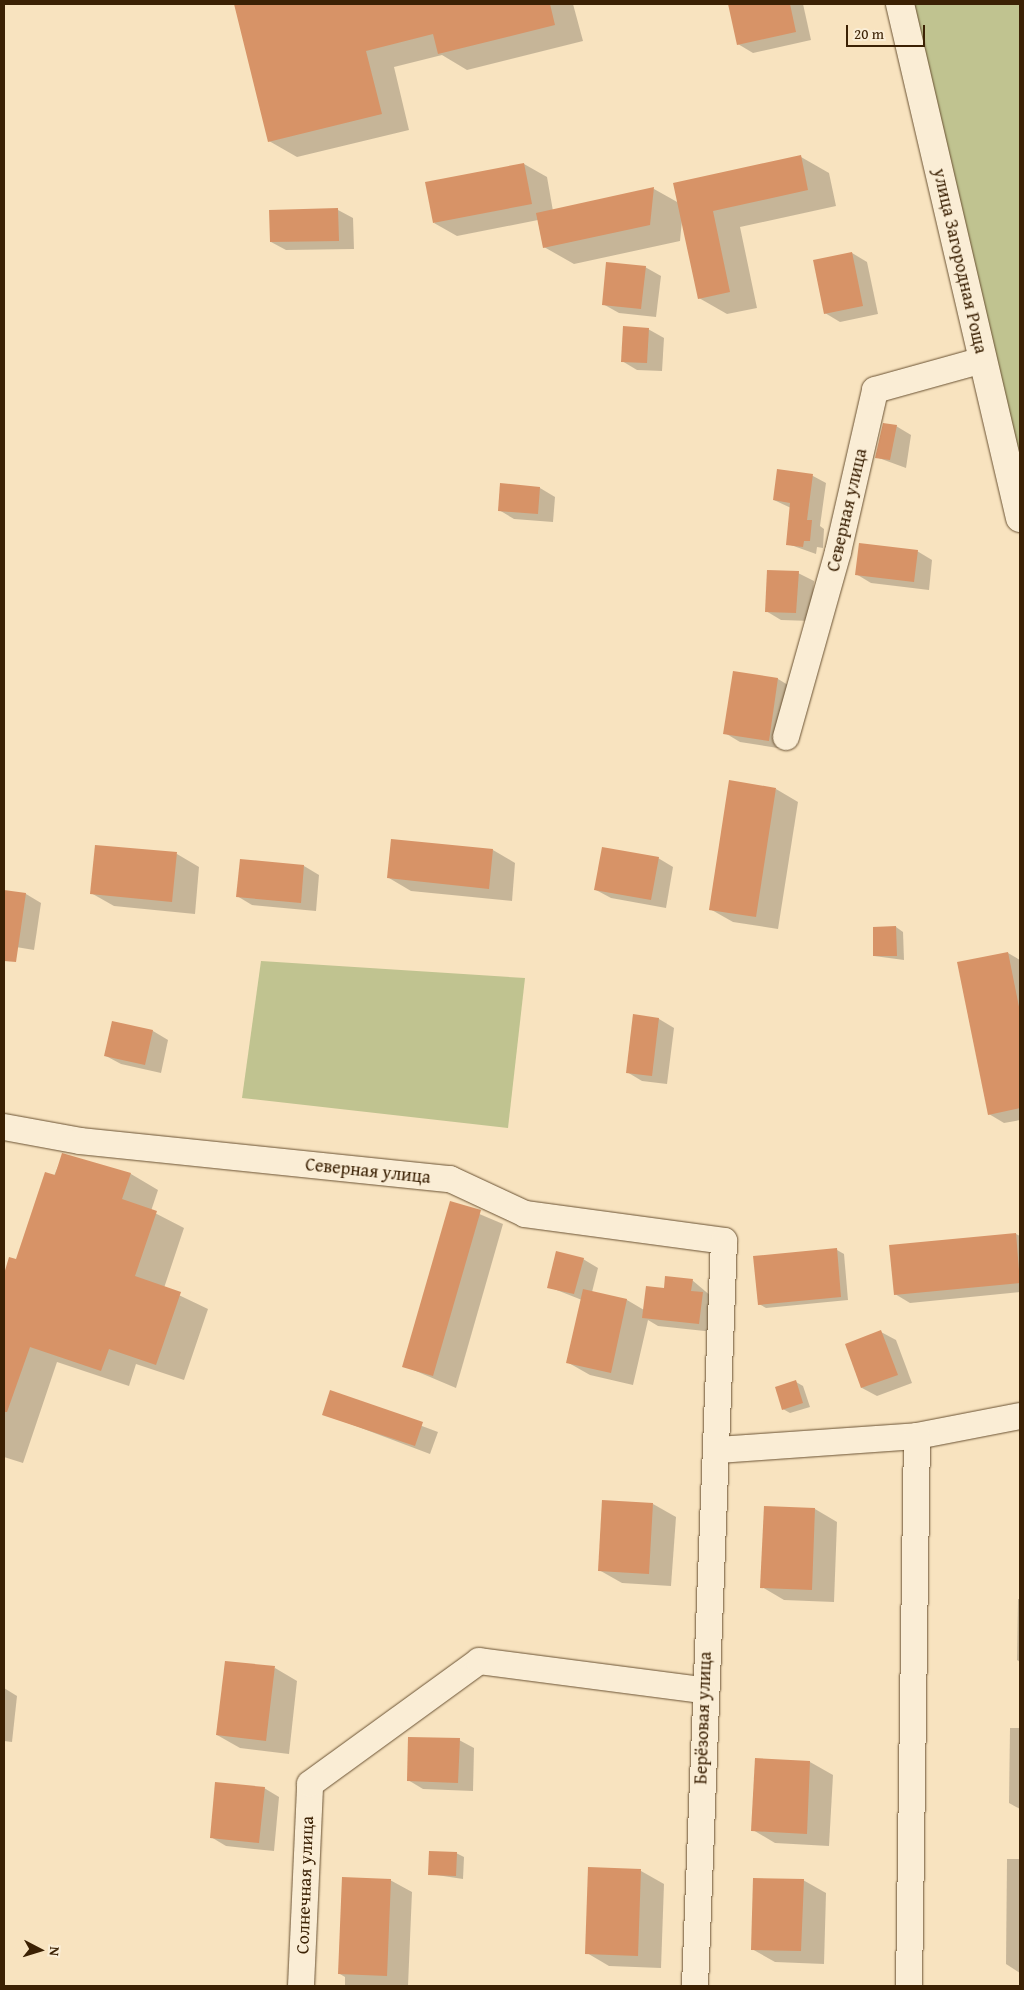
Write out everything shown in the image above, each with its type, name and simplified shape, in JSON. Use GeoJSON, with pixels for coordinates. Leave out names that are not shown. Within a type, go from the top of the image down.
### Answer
{"type":"FeatureCollection","features":[{"type":"Feature","properties":{"kind":"street","name":"улица Загородная Роща"},"geometry":{"type":"LineString","coordinates":[[900,4],[1020,518]]}},
{"type":"Feature","properties":{"kind":"street","name":"Северная улица"},"geometry":{"type":"LineString","coordinates":[[786,737],[838,552],[875,390],[983,360]]}},
{"type":"Feature","properties":{"kind":"street","name":"Северная улица"},"geometry":{"type":"LineString","coordinates":[[4,1128],[80,1141],[450,1179],[525,1214],[724,1241]]}},
{"type":"Feature","properties":{"kind":"street","name":"Берёзовая улица"},"geometry":{"type":"LineString","coordinates":[[695,1986],[703,1690],[718,1450],[724,1241]]}},
{"type":"Feature","properties":{"kind":"street"},"geometry":{"type":"LineString","coordinates":[[718,1450],[917,1436],[1020,1416]]}},
{"type":"Feature","properties":{"kind":"street"},"geometry":{"type":"LineString","coordinates":[[909,1986],[917,1436]]}},
{"type":"Feature","properties":{"kind":"street","name":"Солнечная улица"},"geometry":{"type":"LineString","coordinates":[[301,1986],[310,1784],[480,1661],[703,1690]]}},
{"type":"Feature","properties":{"kind":"green space"},"geometry":{"type":"Polygon","coordinates":[[[901,4],[1020,4],[1020,495],[901,4]]]}},
{"type":"Feature","properties":{"kind":"green space"},"geometry":{"type":"Polygon","coordinates":[[[261,961],[525,978],[508,1128],[242,1098],[261,961]]]}},
{"type":"Feature","properties":{"kind":"building"},"geometry":{"type":"Polygon","coordinates":[[[234,4],[550,4],[555,25],[438,54],[433,34],[366,51],[382,114],[268,142],[234,4]]]}},
{"type":"Feature","properties":{"kind":"building"},"geometry":{"type":"Polygon","coordinates":[[[728,4],[790,4],[796,32],[737,45],[728,4]]]}},
{"type":"Feature","properties":{"kind":"building"},"geometry":{"type":"Polygon","coordinates":[[[801,155],[808,190],[713,211],[730,292],[698,299],[673,183],[801,155]]]}},
{"type":"Feature","properties":{"kind":"building"},"geometry":{"type":"Polygon","coordinates":[[[524,163],[532,204],[433,223],[425,182],[524,163]]]}},
{"type":"Feature","properties":{"kind":"building"},"geometry":{"type":"Polygon","coordinates":[[[654,187],[650,225],[543,248],[536,213],[654,187]]]}},
{"type":"Feature","properties":{"kind":"building"},"geometry":{"type":"Polygon","coordinates":[[[338,208],[339,241],[270,242],[269,210],[338,208]]]}},
{"type":"Feature","properties":{"kind":"building"},"geometry":{"type":"Polygon","coordinates":[[[852,252],[863,306],[824,314],[813,260],[852,252]]]}},
{"type":"Feature","properties":{"kind":"building"},"geometry":{"type":"Polygon","coordinates":[[[606,262],[646,266],[641,309],[602,305],[606,262]]]}},
{"type":"Feature","properties":{"kind":"building"},"geometry":{"type":"Polygon","coordinates":[[[623,326],[649,328],[647,363],[621,362],[623,326]]]}},
{"type":"Feature","properties":{"kind":"building"},"geometry":{"type":"Polygon","coordinates":[[[883,423],[897,425],[890,460],[875,458],[883,423]]]}},
{"type":"Feature","properties":{"kind":"building"},"geometry":{"type":"Polygon","coordinates":[[[777,469],[813,474],[807,520],[812,520],[810,541],[804,541],[803,547],[786,545],[790,503],[773,500],[777,469]]]}},
{"type":"Feature","properties":{"kind":"building"},"geometry":{"type":"Polygon","coordinates":[[[500,483],[540,487],[538,514],[498,511],[500,483]]]}},
{"type":"Feature","properties":{"kind":"building"},"geometry":{"type":"Polygon","coordinates":[[[859,543],[918,550],[914,582],[855,575],[859,543]]]}},
{"type":"Feature","properties":{"kind":"building"},"geometry":{"type":"Polygon","coordinates":[[[767,570],[799,571],[796,613],[765,612],[767,570]]]}},
{"type":"Feature","properties":{"kind":"building"},"geometry":{"type":"Polygon","coordinates":[[[733,671],[778,678],[769,741],[723,734],[733,671]]]}},
{"type":"Feature","properties":{"kind":"building"},"geometry":{"type":"Polygon","coordinates":[[[729,780],[776,788],[756,917],[709,910],[729,780]]]}},
{"type":"Feature","properties":{"kind":"building"},"geometry":{"type":"Polygon","coordinates":[[[391,839],[493,849],[489,889],[387,878],[391,839]]]}},
{"type":"Feature","properties":{"kind":"building"},"geometry":{"type":"Polygon","coordinates":[[[95,845],[177,852],[172,902],[90,894],[95,845]]]}},
{"type":"Feature","properties":{"kind":"building"},"geometry":{"type":"Polygon","coordinates":[[[602,847],[659,857],[651,900],[594,890],[602,847]]]}},
{"type":"Feature","properties":{"kind":"building"},"geometry":{"type":"Polygon","coordinates":[[[240,859],[304,865],[301,903],[236,897],[240,859]]]}},
{"type":"Feature","properties":{"kind":"building"},"geometry":{"type":"Polygon","coordinates":[[[4,890],[26,893],[16,962],[4,961],[4,890]]]}},
{"type":"Feature","properties":{"kind":"building"},"geometry":{"type":"Polygon","coordinates":[[[896,926],[897,956],[873,956],[873,927],[896,926]]]}},
{"type":"Feature","properties":{"kind":"building"},"geometry":{"type":"Polygon","coordinates":[[[1008,952],[1020,1012],[1020,1108],[988,1115],[957,962],[1008,952]]]}},
{"type":"Feature","properties":{"kind":"building"},"geometry":{"type":"Polygon","coordinates":[[[633,1014],[659,1018],[652,1076],[626,1073],[633,1014]]]}},
{"type":"Feature","properties":{"kind":"building"},"geometry":{"type":"Polygon","coordinates":[[[112,1021],[153,1030],[145,1065],[104,1056],[112,1021]]]}},
{"type":"Feature","properties":{"kind":"building"},"geometry":{"type":"Polygon","coordinates":[[[62,1153],[131,1173],[122,1199],[157,1211],[135,1276],[181,1292],[156,1365],[109,1349],[101,1371],[30,1347],[7,1412],[4,1412],[4,1274],[9,1257],[16,1259],[45,1172],[55,1175],[62,1153]]]}},
{"type":"Feature","properties":{"kind":"building"},"geometry":{"type":"Polygon","coordinates":[[[450,1201],[481,1210],[433,1376],[402,1367],[450,1201]]]}},
{"type":"Feature","properties":{"kind":"building"},"geometry":{"type":"Polygon","coordinates":[[[1016,1233],[1020,1283],[894,1295],[889,1245],[1016,1233]]]}},
{"type":"Feature","properties":{"kind":"building"},"geometry":{"type":"Polygon","coordinates":[[[837,1248],[841,1297],[758,1305],[753,1256],[837,1248]]]}},
{"type":"Feature","properties":{"kind":"building"},"geometry":{"type":"Polygon","coordinates":[[[556,1251],[584,1258],[574,1294],[547,1288],[556,1251]]]}},
{"type":"Feature","properties":{"kind":"building"},"geometry":{"type":"Polygon","coordinates":[[[665,1276],[693,1279],[691,1291],[703,1292],[699,1324],[642,1318],[646,1286],[664,1288],[665,1276]]]}},
{"type":"Feature","properties":{"kind":"building"},"geometry":{"type":"Polygon","coordinates":[[[583,1289],[627,1299],[611,1373],[566,1363],[583,1289]]]}},
{"type":"Feature","properties":{"kind":"building"},"geometry":{"type":"Polygon","coordinates":[[[881,1330],[898,1375],[861,1388],[845,1344],[881,1330]]]}},
{"type":"Feature","properties":{"kind":"building"},"geometry":{"type":"Polygon","coordinates":[[[796,1380],[803,1403],[782,1410],[775,1387],[796,1380]]]}},
{"type":"Feature","properties":{"kind":"building"},"geometry":{"type":"Polygon","coordinates":[[[330,1390],[423,1422],[415,1446],[322,1415],[330,1390]]]}},
{"type":"Feature","properties":{"kind":"building"},"geometry":{"type":"Polygon","coordinates":[[[602,1500],[653,1503],[649,1574],[598,1571],[602,1500]]]}},
{"type":"Feature","properties":{"kind":"building"},"geometry":{"type":"Polygon","coordinates":[[[764,1506],[815,1508],[812,1590],[760,1588],[764,1506]]]}},
{"type":"Feature","properties":{"kind":"building"},"geometry":{"type":"Polygon","coordinates":[[[225,1661],[275,1666],[266,1741],[216,1735],[225,1661]]]}},
{"type":"Feature","properties":{"kind":"building"},"geometry":{"type":"Polygon","coordinates":[[[408,1737],[460,1738],[458,1783],[407,1781],[408,1737]]]}},
{"type":"Feature","properties":{"kind":"building"},"geometry":{"type":"Polygon","coordinates":[[[755,1758],[810,1761],[807,1834],[751,1831],[755,1758]]]}},
{"type":"Feature","properties":{"kind":"building"},"geometry":{"type":"Polygon","coordinates":[[[215,1782],[265,1787],[259,1843],[210,1838],[215,1782]]]}},
{"type":"Feature","properties":{"kind":"building"},"geometry":{"type":"Polygon","coordinates":[[[429,1851],[457,1852],[456,1876],[428,1875],[429,1851]]]}},
{"type":"Feature","properties":{"kind":"building"},"geometry":{"type":"Polygon","coordinates":[[[588,1867],[641,1869],[638,1956],[585,1954],[588,1867]]]}},
{"type":"Feature","properties":{"kind":"building"},"geometry":{"type":"Polygon","coordinates":[[[342,1877],[391,1879],[387,1976],[338,1974],[342,1877]]]}},
{"type":"Feature","properties":{"kind":"building"},"geometry":{"type":"Polygon","coordinates":[[[753,1878],[804,1879],[801,1951],[751,1950],[753,1878]]]}}]}
